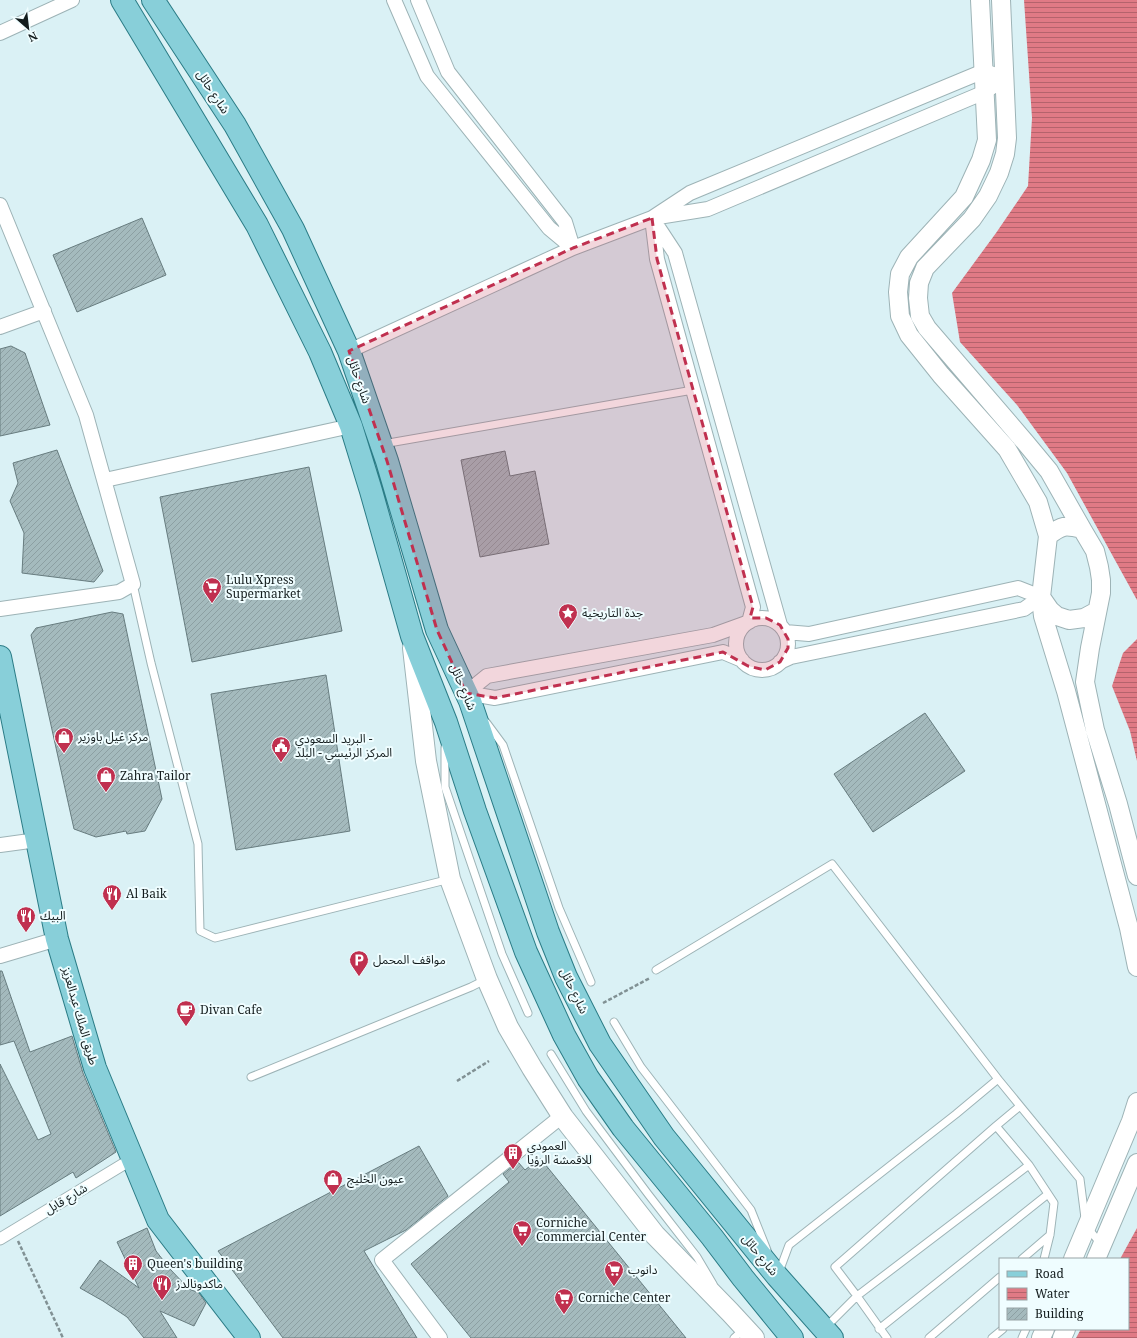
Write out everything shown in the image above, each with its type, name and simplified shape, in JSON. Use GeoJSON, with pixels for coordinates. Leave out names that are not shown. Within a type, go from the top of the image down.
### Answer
{"type":"FeatureCollection","features":[{"type":"Feature","properties":{"kind":"main road","name":"شارع حائل"},"geometry":{"type":"LineString","coordinates":[[122,0],[257,225],[320,352],[351,426],[412,636],[446,722],[475,811],[526,952],[564,1035],[588,1078],[623,1128],[712,1237],[788,1335]]}},
{"type":"Feature","properties":{"kind":"main road","name":"شارع حائل"},"geometry":{"type":"LineString","coordinates":[[153,0],[235,125],[294,229],[348,351],[381,444],[437,630],[468,697],[548,932],[566,977],[600,1044],[664,1137],[777,1276],[828,1333]]}},
{"type":"Feature","properties":{"kind":"main road"},"geometry":{"type":"LineString","coordinates":[[412,636],[426,761],[450,879],[487,979],[508,1027],[562,1116],[656,1235],[730,1312],[744,1335]]}},
{"type":"Feature","properties":{"kind":"main road","name":"طريق الملك عبدالعزيز"},"geometry":{"type":"LineString","coordinates":[[0,657],[3,685],[57,939],[95,1068],[158,1220],[249,1338]]}},
{"type":"Feature","properties":{"kind":"street"},"geometry":{"type":"LineString","coordinates":[[0,33],[72,0]]}},
{"type":"Feature","properties":{"kind":"street"},"geometry":{"type":"LineString","coordinates":[[394,0],[426,76],[549,228],[573,248]]}},
{"type":"Feature","properties":{"kind":"street"},"geometry":{"type":"LineString","coordinates":[[418,0],[448,72],[565,222],[573,248]]}},
{"type":"Feature","properties":{"kind":"street"},"geometry":{"type":"LineString","coordinates":[[980,0],[986,92],[987,140],[981,160],[964,197],[909,257],[900,274],[898,292],[900,316],[909,335],[941,376],[1007,449],[1038,502],[1048,536],[1041,597],[1043,616],[1068,698],[1129,928],[1137,967]]}},
{"type":"Feature","properties":{"kind":"street"},"geometry":{"type":"LineString","coordinates":[[1001,0],[1007,138],[1005,154],[999,173],[988,196],[972,219],[924,268],[919,283],[918,298],[920,316],[927,328],[1049,472],[1095,551],[1101,580],[1101,593],[1085,682],[1095,730],[1118,804],[1137,876]]}},
{"type":"Feature","properties":{"kind":"street"},"geometry":{"type":"LineString","coordinates":[[348,351],[573,248],[652,218],[690,194],[984,71],[1005,78]]}},
{"type":"Feature","properties":{"kind":"street"},"geometry":{"type":"LineString","coordinates":[[652,218],[708,209],[986,92],[1005,78]]}},
{"type":"Feature","properties":{"kind":"street"},"geometry":{"type":"LineString","coordinates":[[0,205],[86,415],[133,584],[119,592],[0,610]]}},
{"type":"Feature","properties":{"kind":"street"},"geometry":{"type":"LineString","coordinates":[[652,218],[675,253],[783,629],[788,640],[788,648],[785,656],[774,667],[765,670],[748,666],[742,660],[737,648],[738,635],[742,627],[749,622],[753,607],[657,258],[652,218]]}},
{"type":"Feature","properties":{"kind":"street"},"geometry":{"type":"LineString","coordinates":[[0,327],[44,311]]}},
{"type":"Feature","properties":{"kind":"street"},"geometry":{"type":"LineString","coordinates":[[104,480],[351,426]]}},
{"type":"Feature","properties":{"kind":"street"},"geometry":{"type":"LineString","coordinates":[[1048,536],[1058,528],[1069,526],[1082,529]]}},
{"type":"Feature","properties":{"kind":"street"},"geometry":{"type":"LineString","coordinates":[[468,697],[487,676],[714,635],[757,618],[774,620],[783,629],[809,634],[1018,588],[1041,597],[1056,616],[1069,620],[1084,618],[1097,611]]}},
{"type":"Feature","properties":{"kind":"street"},"geometry":{"type":"LineString","coordinates":[[780,662],[791,657],[1024,609],[1041,597]]}},
{"type":"Feature","properties":{"kind":"street"},"geometry":{"type":"LineString","coordinates":[[468,697],[495,698],[723,652],[742,660]]}},
{"type":"Feature","properties":{"kind":"street"},"geometry":{"type":"LineString","coordinates":[[0,845],[37,840]]}},
{"type":"Feature","properties":{"kind":"street"},"geometry":{"type":"LineString","coordinates":[[0,956],[57,939]]}},
{"type":"Feature","properties":{"kind":"street"},"geometry":{"type":"LineString","coordinates":[[1073,1258],[1131,1121],[1137,1102]]}},
{"type":"Feature","properties":{"kind":"street"},"geometry":{"type":"LineString","coordinates":[[440,1338],[382,1260],[562,1116]]}},
{"type":"Feature","properties":{"kind":"street","name":"شارع قابل"},"geometry":{"type":"LineString","coordinates":[[0,1239],[132,1159]]}},
{"type":"Feature","properties":{"kind":"street"},"geometry":{"type":"LineString","coordinates":[[1099,1252],[1137,1163]]}},
{"type":"Feature","properties":{"kind":"lane"},"geometry":{"type":"LineString","coordinates":[[381,444],[693,390]]}},
{"type":"Feature","properties":{"kind":"lane"},"geometry":{"type":"LineString","coordinates":[[133,584],[151,663],[198,844],[200,931],[215,938],[450,879]]}},
{"type":"Feature","properties":{"kind":"lane"},"geometry":{"type":"LineString","coordinates":[[468,697],[503,745],[559,908],[591,982]]}},
{"type":"Feature","properties":{"kind":"lane"},"geometry":{"type":"LineString","coordinates":[[446,722],[445,787],[502,954],[528,1013]]}},
{"type":"Feature","properties":{"kind":"lane"},"geometry":{"type":"LineString","coordinates":[[656,970],[832,864],[998,1079],[1080,1179],[1086,1226],[1099,1252]]}},
{"type":"Feature","properties":{"kind":"lane"},"geometry":{"type":"LineString","coordinates":[[251,1077],[471,987],[487,979]]}},
{"type":"Feature","properties":{"kind":"lane"},"geometry":{"type":"LineString","coordinates":[[614,1022],[641,1067],[751,1210],[777,1276]]}},
{"type":"Feature","properties":{"kind":"lane"},"geometry":{"type":"LineString","coordinates":[[551,1054],[586,1111],[697,1257],[730,1312]]}},
{"type":"Feature","properties":{"kind":"lane"},"geometry":{"type":"LineString","coordinates":[[777,1276],[789,1245],[956,1114],[998,1079]]}},
{"type":"Feature","properties":{"kind":"lane"},"geometry":{"type":"LineString","coordinates":[[886,1338],[857,1296],[834,1267],[1020,1106]]}},
{"type":"Feature","properties":{"kind":"lane"},"geometry":{"type":"LineString","coordinates":[[996,1126],[1029,1165],[1054,1203],[1050,1235],[1044,1258]]}},
{"type":"Feature","properties":{"kind":"lane"},"geometry":{"type":"LineString","coordinates":[[828,1333],[857,1296],[1029,1165]]}},
{"type":"Feature","properties":{"kind":"lane"},"geometry":{"type":"LineString","coordinates":[[879,1329],[1048,1194]]}},
{"type":"Feature","properties":{"kind":"lane"},"geometry":{"type":"LineString","coordinates":[[1023,1258],[1050,1235]]}},
{"type":"Feature","properties":{"kind":"lane"},"geometry":{"type":"LineString","coordinates":[[929,1338],[999,1279]]}},
{"type":"Feature","properties":{"kind":"lane"},"geometry":{"type":"LineString","coordinates":[[992,1338],[1003,1330]]}},
{"type":"Feature","properties":{"kind":"path"},"geometry":{"type":"LineString","coordinates":[[603,1003],[651,978]]}},
{"type":"Feature","properties":{"kind":"path"},"geometry":{"type":"LineString","coordinates":[[456,1081],[489,1061]]}},
{"type":"Feature","properties":{"kind":"path"},"geometry":{"type":"LineString","coordinates":[[13,1231],[63,1338]]}},
{"type":"Feature","properties":{"kind":"highlighted area"},"geometry":{"type":"Polygon","coordinates":[[[652,218],[657,259],[753,607],[750,618],[766,618],[780,625],[788,639],[788,648],[780,662],[765,670],[748,666],[723,652],[495,698],[466,693],[437,630],[387,461],[349,351],[573,248],[652,218]]]}},
{"type":"Feature","properties":{"kind":"water"},"geometry":{"type":"Polygon","coordinates":[[[1024,0],[1137,0],[1137,600],[1067,473],[1017,405],[960,342],[952,293],[1028,186],[1032,118],[1024,0]]]}},
{"type":"Feature","properties":{"kind":"water"},"geometry":{"type":"Polygon","coordinates":[[[1137,639],[1137,761],[1130,731],[1112,686],[1123,653],[1137,639]]]}},
{"type":"Feature","properties":{"kind":"water"},"geometry":{"type":"Polygon","coordinates":[[[1137,1228],[1137,1338],[1076,1338],[1080,1330],[1129,1330],[1129,1258],[1121,1258],[1137,1228]]]}},
{"type":"Feature","properties":{"kind":"building"},"geometry":{"type":"Polygon","coordinates":[[[142,218],[166,275],[77,312],[53,255],[142,218]]]}},
{"type":"Feature","properties":{"kind":"building"},"geometry":{"type":"Polygon","coordinates":[[[11,346],[25,353],[50,425],[0,436],[0,349],[11,346]]]}},
{"type":"Feature","properties":{"kind":"building"},"geometry":{"type":"Polygon","coordinates":[[[57,450],[103,571],[94,582],[22,573],[24,533],[10,501],[18,483],[13,463],[57,450]]]}},
{"type":"Feature","properties":{"kind":"building"},"geometry":{"type":"Polygon","coordinates":[[[505,451],[510,476],[535,471],[549,544],[480,557],[461,460],[505,451]]]}},
{"type":"Feature","properties":{"kind":"building"},"geometry":{"type":"Polygon","coordinates":[[[309,467],[342,631],[192,662],[160,497],[309,467]]]}},
{"type":"Feature","properties":{"kind":"building"},"geometry":{"type":"Polygon","coordinates":[[[112,612],[123,614],[162,799],[145,831],[127,834],[126,831],[96,837],[74,829],[31,635],[36,628],[112,612]]]}},
{"type":"Feature","properties":{"kind":"building","name":"البريد السعودي - المركز الرئيسي - البلد"},"geometry":{"type":"Polygon","coordinates":[[[326,675],[350,831],[236,850],[211,694],[326,675]]]}},
{"type":"Feature","properties":{"kind":"building"},"geometry":{"type":"Polygon","coordinates":[[[925,713],[965,771],[873,832],[834,774],[925,713]]]}},
{"type":"Feature","properties":{"kind":"building"},"geometry":{"type":"Polygon","coordinates":[[[0,971],[2,971],[30,1052],[72,1036],[83,1073],[116,1152],[76,1178],[73,1172],[0,1216],[0,1064],[38,1140],[51,1134],[14,1041],[0,1045],[0,971]]]}},
{"type":"Feature","properties":{"kind":"building"},"geometry":{"type":"Polygon","coordinates":[[[419,1146],[448,1196],[406,1230],[364,1251],[417,1338],[283,1338],[218,1251],[419,1146]]]}},
{"type":"Feature","properties":{"kind":"building","name":"Corniche Commercial Center"},"geometry":{"type":"Polygon","coordinates":[[[540,1158],[686,1338],[471,1338],[411,1264],[509,1182],[503,1174],[518,1162],[525,1170],[540,1158]]]}},
{"type":"Feature","properties":{"kind":"building","name":"Queen's building"},"geometry":{"type":"Polygon","coordinates":[[[147,1228],[156,1251],[170,1269],[189,1289],[199,1293],[206,1303],[194,1326],[160,1311],[177,1338],[144,1338],[127,1317],[80,1288],[100,1260],[139,1288],[117,1242],[147,1228]]]}},
{"type":"Feature","properties":{"kind":"place","name":"Lulu Xpress Supermarket"},"geometry":{"type":"Point","coordinates":[212,604]}},
{"type":"Feature","properties":{"kind":"place","name":"جدة التاريخية"},"geometry":{"type":"Point","coordinates":[568,630]}},
{"type":"Feature","properties":{"kind":"place","name":"مركز غيل باوزير"},"geometry":{"type":"Point","coordinates":[64,754]}},
{"type":"Feature","properties":{"kind":"place","name":"البريد السعودي - المركز الرئيسي - البلد"},"geometry":{"type":"Point","coordinates":[281,763]}},
{"type":"Feature","properties":{"kind":"place","name":"Zahra Tailor"},"geometry":{"type":"Point","coordinates":[106,793]}},
{"type":"Feature","properties":{"kind":"place","name":"Al Baik"},"geometry":{"type":"Point","coordinates":[112,911]}},
{"type":"Feature","properties":{"kind":"place","name":"البيك"},"geometry":{"type":"Point","coordinates":[26,933]}},
{"type":"Feature","properties":{"kind":"place","name":"مواقف المحمل"},"geometry":{"type":"Point","coordinates":[359,977]}},
{"type":"Feature","properties":{"kind":"place","name":"Divan Cafe"},"geometry":{"type":"Point","coordinates":[186,1027]}},
{"type":"Feature","properties":{"kind":"place","name":"العمودي للاقمشة الرؤيا"},"geometry":{"type":"Point","coordinates":[513,1170]}},
{"type":"Feature","properties":{"kind":"place","name":"عيون الخليج"},"geometry":{"type":"Point","coordinates":[333,1196]}},
{"type":"Feature","properties":{"kind":"place","name":"Corniche Commercial Center"},"geometry":{"type":"Point","coordinates":[522,1247]}},
{"type":"Feature","properties":{"kind":"place","name":"Queen's building"},"geometry":{"type":"Point","coordinates":[133,1281]}},
{"type":"Feature","properties":{"kind":"place","name":"دانوب"},"geometry":{"type":"Point","coordinates":[614,1287]}},
{"type":"Feature","properties":{"kind":"place","name":"ماكدونالدز"},"geometry":{"type":"Point","coordinates":[162,1301]}},
{"type":"Feature","properties":{"kind":"place","name":"Corniche Center"},"geometry":{"type":"Point","coordinates":[564,1315]}}]}
